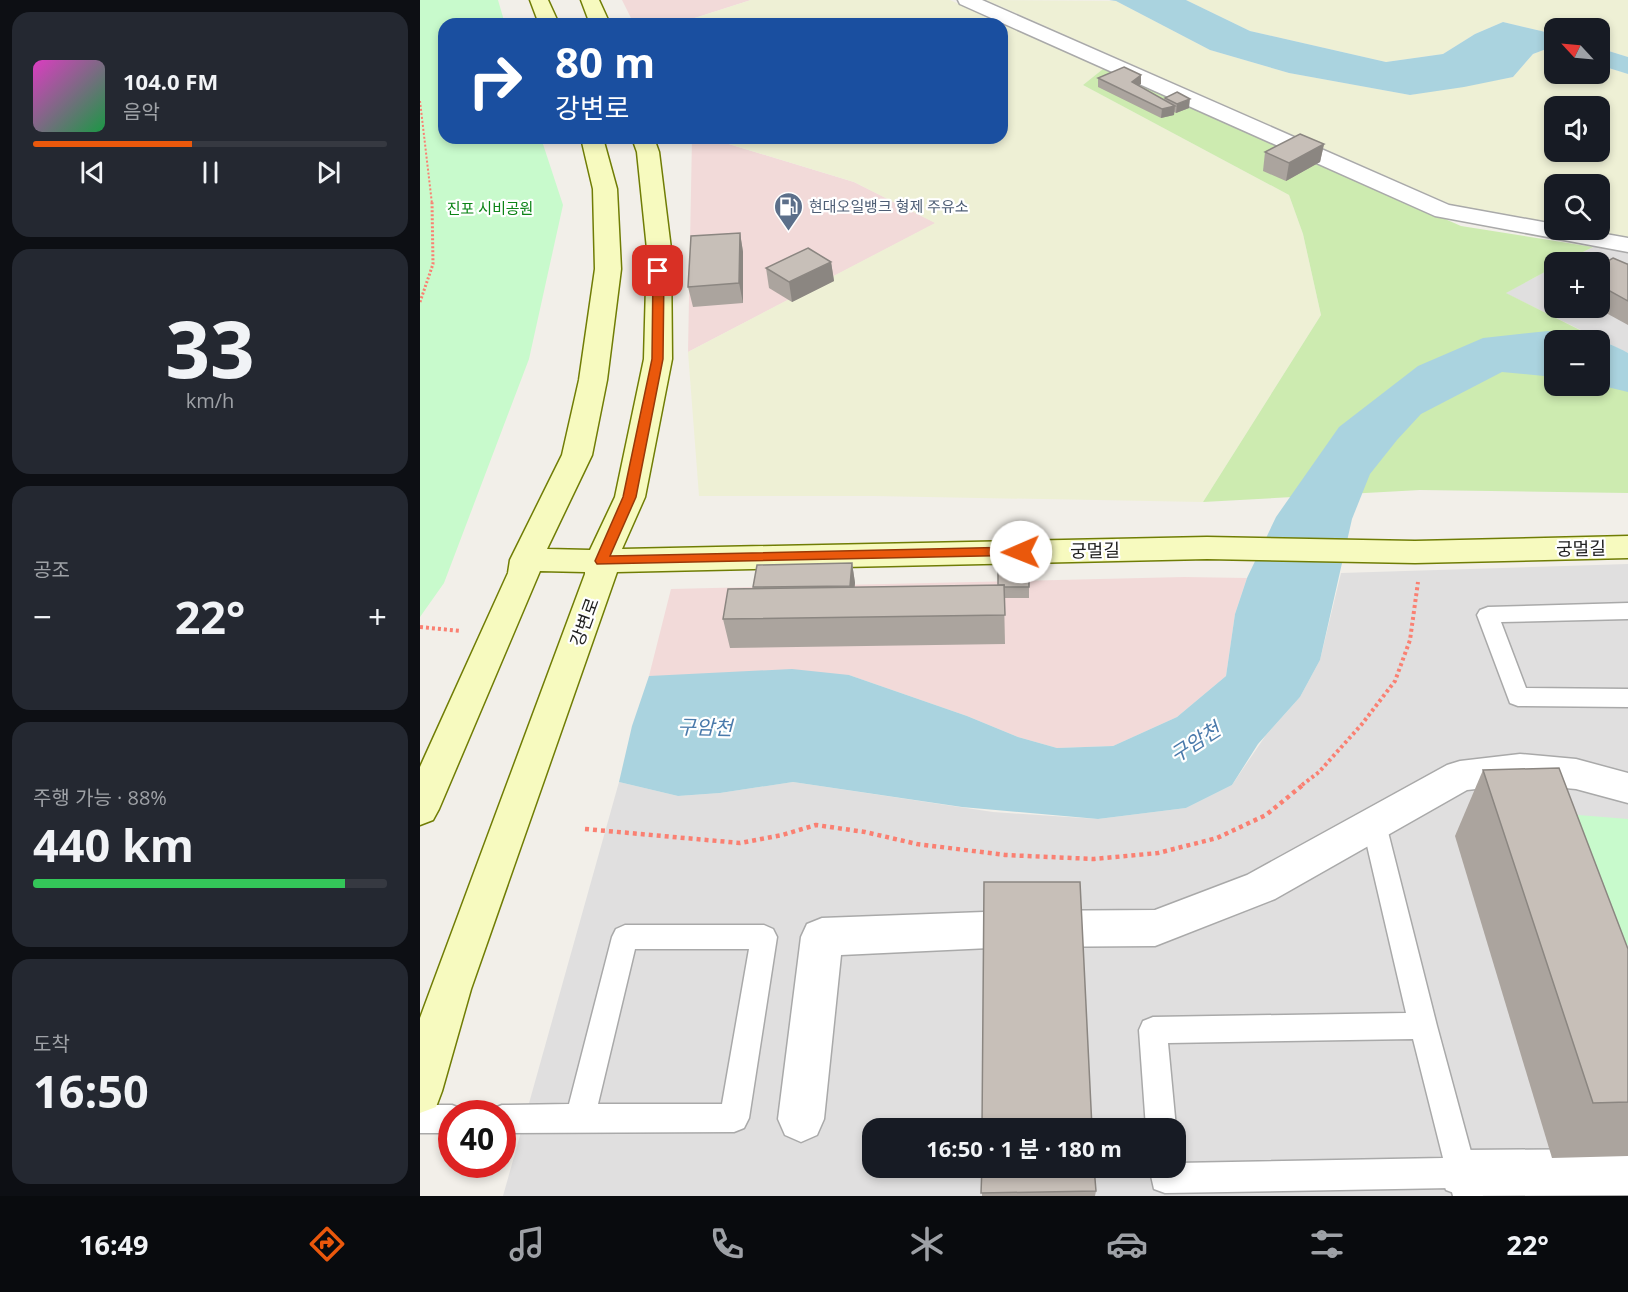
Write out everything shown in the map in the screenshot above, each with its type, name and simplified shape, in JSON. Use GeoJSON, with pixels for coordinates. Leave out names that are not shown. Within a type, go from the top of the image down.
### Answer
{"type":"FeatureCollection","features":[{"type":"Feature","properties":{"kind":"street"},"geometry":{"type":"LineString","coordinates":[[539,0],[546,18]]}},
{"type":"Feature","properties":{"kind":"street"},"geometry":{"type":"LineString","coordinates":[[591,0],[598,18]]}},
{"type":"Feature","properties":{"kind":"street"},"geometry":{"type":"LineString","coordinates":[[967,0],[1007,18]]}},
{"type":"Feature","properties":{"kind":"street"},"geometry":{"type":"LineString","coordinates":[[1008,18],[1443,212],[1628,245]]}},
{"type":"Feature","properties":{"kind":"street"},"geometry":{"type":"LineString","coordinates":[[420,809],[524,573],[526,560],[577,455],[593,380],[608,269],[605,189],[594,144]]}},
{"type":"Feature","properties":{"kind":"street","name":"강변로"},"geometry":{"type":"LineString","coordinates":[[420,1091],[450,989],[601,574],[602,561],[630,497],[658,359],[659,249],[648,152],[645,144]]}},
{"type":"Feature","properties":{"kind":"street","name":"궁멀길"},"geometry":{"type":"LineString","coordinates":[[526,560],[602,561],[1207,548],[1415,552],[1628,547]]}},
{"type":"Feature","properties":{"kind":"street"},"geometry":{"type":"LineString","coordinates":[[801,1119],[822,937],[1011,929],[1155,928],[1261,887],[1460,776],[1520,769],[1576,774],[1628,788]]}},
{"type":"Feature","properties":{"kind":"street"},"geometry":{"type":"LineString","coordinates":[[1466,1185],[1628,1172]]}},
{"type":"Feature","properties":{"kind":"lane"},"geometry":{"type":"LineString","coordinates":[[1628,611],[1488,615],[1518,697],[1628,698]]}},
{"type":"Feature","properties":{"kind":"lane"},"geometry":{"type":"LineString","coordinates":[[1165,1178],[1466,1185],[1423,1026],[1374,824]]}},
{"type":"Feature","properties":{"kind":"lane"},"geometry":{"type":"LineString","coordinates":[[516,1119],[734,1118],[764,938],[625,937],[580,1118]]}},
{"type":"Feature","properties":{"kind":"lane"},"geometry":{"type":"LineString","coordinates":[[1160,1118],[1153,1030],[1423,1026]]}},
{"type":"Feature","properties":{"kind":"lane"},"geometry":{"type":"LineString","coordinates":[[420,1119],[438,1119]]}},
{"type":"Feature","properties":{"kind":"path"},"geometry":{"type":"LineString","coordinates":[[420,101],[432,191],[433,264],[420,302]]}},
{"type":"Feature","properties":{"kind":"path"},"geometry":{"type":"LineString","coordinates":[[585,829],[740,843],[782,835],[816,825],[865,832],[917,844],[983,852],[1094,859],[1158,852],[1217,838],[1266,814],[1319,772],[1362,724],[1395,681],[1410,640],[1419,590],[1415,552]]}},
{"type":"Feature","properties":{"kind":"shaded area"},"geometry":{"type":"Polygon","coordinates":[[[622,0],[751,0],[695,18],[631,18],[622,0]]]}},
{"type":"Feature","properties":{"kind":"shaded area"},"geometry":{"type":"Polygon","coordinates":[[[692,144],[729,144],[854,182],[936,223],[688,352],[692,144]]]}},
{"type":"Feature","properties":{"kind":"shaded area"},"geometry":{"type":"Polygon","coordinates":[[[1628,238],[1628,353],[1610,344],[1610,330],[1581,330],[1556,318],[1610,318],[1610,252],[1583,252],[1593,247],[1628,238]]]}},
{"type":"Feature","properties":{"kind":"shaded area"},"geometry":{"type":"Polygon","coordinates":[[[1544,272],[1544,312],[1505,293],[1544,272]]]}},
{"type":"Feature","properties":{"kind":"shaded area"},"geometry":{"type":"Polygon","coordinates":[[[1628,564],[1628,1196],[503,1196],[508,1178],[516,1178],[516,1150],[619,782],[678,796],[720,793],[793,782],[993,812],[1098,819],[1186,808],[1232,785],[1266,735],[1300,697],[1320,660],[1341,573],[1628,564]]]}},
{"type":"Feature","properties":{"kind":"shaded area"},"geometry":{"type":"Polygon","coordinates":[[[1184,577],[1247,578],[1235,614],[1226,676],[1177,717],[1113,746],[1057,748],[1018,737],[967,716],[849,675],[649,676],[671,589],[1184,577]]]}},
{"type":"Feature","properties":{"kind":"green space","name":"진포 시비공원"},"geometry":{"type":"Polygon","coordinates":[[[420,0],[498,0],[503,18],[438,18],[438,144],[543,144],[563,205],[529,359],[444,583],[420,617],[420,0]]]}},
{"type":"Feature","properties":{"kind":"green space"},"geometry":{"type":"Polygon","coordinates":[[[751,0],[950,0],[990,18],[695,18],[751,0]]]}},
{"type":"Feature","properties":{"kind":"green space"},"geometry":{"type":"Polygon","coordinates":[[[986,0],[1116,1],[1210,50],[1289,73],[1410,95],[1513,77],[1533,54],[1544,50],[1544,84],[1610,84],[1610,68],[1628,74],[1628,237],[1610,234],[1610,174],[1544,174],[1544,222],[1454,206],[986,0]]]}},
{"type":"Feature","properties":{"kind":"green space"},"geometry":{"type":"Polygon","coordinates":[[[1186,0],[1628,0],[1628,57],[1610,51],[1610,18],[1544,18],[1544,32],[1503,22],[1475,34],[1443,54],[1386,62],[1250,31],[1186,0]]]}},
{"type":"Feature","properties":{"kind":"green space"},"geometry":{"type":"Polygon","coordinates":[[[1008,26],[1103,69],[1083,85],[1289,195],[1303,234],[1321,315],[1203,502],[874,496],[699,496],[688,352],[935,223],[854,182],[729,144],[1008,144],[1008,26]]]}},
{"type":"Feature","properties":{"kind":"green space"},"geometry":{"type":"Polygon","coordinates":[[[1103,69],[1461,226],[1593,247],[1583,252],[1544,252],[1544,272],[1506,293],[1544,312],[1544,318],[1556,318],[1580,330],[1544,330],[1544,396],[1610,396],[1610,345],[1628,354],[1628,493],[1420,490],[1203,502],[1321,315],[1303,234],[1289,195],[1083,85],[1103,69]]]}},
{"type":"Feature","properties":{"kind":"green space"},"geometry":{"type":"Polygon","coordinates":[[[1566,814],[1628,819],[1628,945],[1607,945],[1566,814]]]}},
{"type":"Feature","properties":{"kind":"water"},"geometry":{"type":"Polygon","coordinates":[[[1109,0],[1186,0],[1250,31],[1386,62],[1443,54],[1475,34],[1503,22],[1544,32],[1544,50],[1533,54],[1513,77],[1410,95],[1289,73],[1210,50],[1116,1],[1109,0]]]}},
{"type":"Feature","properties":{"kind":"water"},"geometry":{"type":"Polygon","coordinates":[[[1610,51],[1628,57],[1628,74],[1610,68],[1610,51]]]}},
{"type":"Feature","properties":{"kind":"water"},"geometry":{"type":"Polygon","coordinates":[[[1544,331],[1544,376],[1502,372],[1421,414],[1370,474],[1352,519],[1320,660],[1300,697],[1258,744],[1232,785],[1186,808],[1098,819],[962,807],[793,782],[720,793],[678,796],[619,782],[632,726],[649,676],[792,669],[849,675],[967,716],[1018,737],[1057,748],[1113,746],[1177,717],[1226,676],[1235,614],[1247,578],[1276,517],[1339,427],[1418,366],[1483,338],[1544,331]]]}},
{"type":"Feature","properties":{"kind":"water"},"geometry":{"type":"Polygon","coordinates":[[[1610,345],[1628,353],[1628,359],[1610,378],[1610,345]]]}},
{"type":"Feature","properties":{"kind":"building"},"geometry":{"type":"Polygon","coordinates":[[[1124,67],[1141,75],[1132,82],[1175,106],[1162,109],[1098,78],[1124,67]]]}},
{"type":"Feature","properties":{"kind":"building"},"geometry":{"type":"Polygon","coordinates":[[[1177,92],[1190,99],[1177,104],[1165,98],[1177,92]]]}},
{"type":"Feature","properties":{"kind":"building"},"geometry":{"type":"Polygon","coordinates":[[[1300,134],[1324,144],[1289,163],[1265,152],[1300,134]]]}},
{"type":"Feature","properties":{"kind":"building"},"geometry":{"type":"Polygon","coordinates":[[[740,233],[739,283],[688,287],[691,236],[740,233]]]}},
{"type":"Feature","properties":{"kind":"building"},"geometry":{"type":"Polygon","coordinates":[[[808,248],[831,262],[789,282],[766,268],[808,248]]]}},
{"type":"Feature","properties":{"kind":"building"},"geometry":{"type":"Polygon","coordinates":[[[1613,258],[1628,264],[1628,301],[1610,291],[1610,260],[1613,258]]]}},
{"type":"Feature","properties":{"kind":"building"},"geometry":{"type":"Polygon","coordinates":[[[852,563],[850,586],[753,587],[757,565],[852,563]]]}},
{"type":"Feature","properties":{"kind":"building"},"geometry":{"type":"Polygon","coordinates":[[[998,567],[1029,567],[1029,587],[998,585],[998,567]]]}},
{"type":"Feature","properties":{"kind":"building"},"geometry":{"type":"Polygon","coordinates":[[[1004,585],[1005,615],[723,619],[728,589],[1004,585]]]}},
{"type":"Feature","properties":{"kind":"building"},"geometry":{"type":"Polygon","coordinates":[[[1559,768],[1628,949],[1628,1102],[1593,1103],[1483,770],[1559,768]]]}},
{"type":"Feature","properties":{"kind":"building"},"geometry":{"type":"Polygon","coordinates":[[[984,882],[1080,882],[1092,1118],[982,1118],[984,882]]]}},
{"type":"Feature","properties":{"kind":"building"},"geometry":{"type":"Polygon","coordinates":[[[982,1178],[1095,1178],[1096,1191],[981,1193],[982,1178]]]}},
{"type":"Feature","properties":{"kind":"waterway","name":"구암천"},"geometry":{"type":"LineString","coordinates":[[1610,370],[1628,375]]}},
{"type":"Feature","properties":{"kind":"place","name":"현대오일뱅크 형제 주유소"},"geometry":{"type":"Point","coordinates":[788,232]}},
{"type":"Feature","properties":{"kind":"route"},"geometry":{"type":"LineString","coordinates":[[658,271],[658,359],[630,497],[602,561],[1021,552]]}}]}
